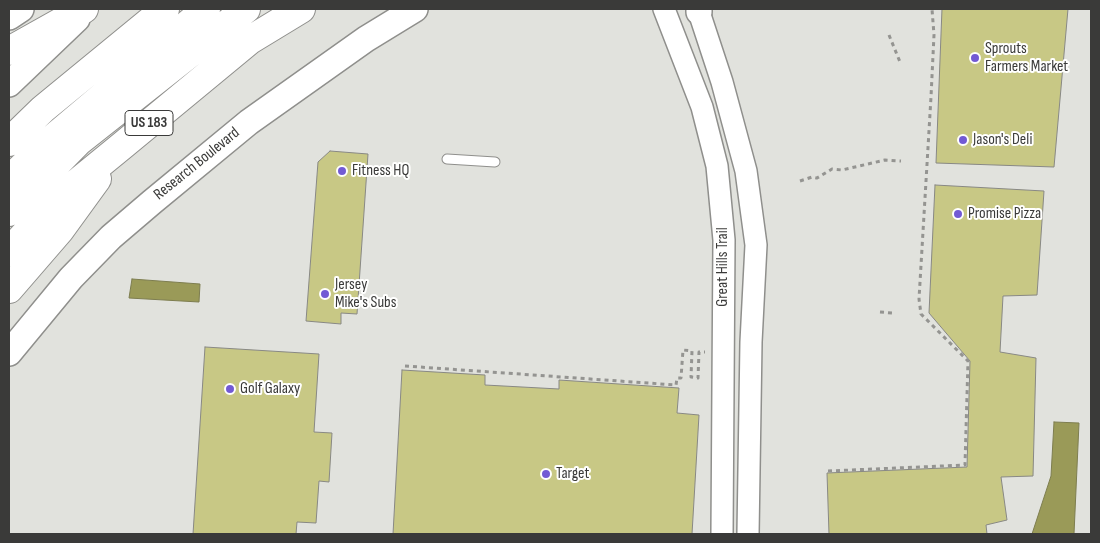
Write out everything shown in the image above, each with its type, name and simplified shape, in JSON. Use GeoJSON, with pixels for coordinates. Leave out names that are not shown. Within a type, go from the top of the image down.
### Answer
{"type":"FeatureCollection","features":[{"type":"Feature","properties":{"kind":"highway"},"geometry":{"type":"LineString","coordinates":[[9,51],[84,9]]}},
{"type":"Feature","properties":{"kind":"highway"},"geometry":{"type":"LineString","coordinates":[[9,142],[43,109],[165,9]]}},
{"type":"Feature","properties":{"kind":"highway"},"geometry":{"type":"LineString","coordinates":[[9,180],[45,145],[206,9]]}},
{"type":"Feature","properties":{"kind":"highway"},"geometry":{"type":"LineString","coordinates":[[9,212],[79,141],[246,9]]}},
{"type":"Feature","properties":{"kind":"highway","name":"US 183"},"geometry":{"type":"LineString","coordinates":[[9,252],[57,199],[250,40],[301,9]]}},
{"type":"Feature","properties":{"kind":"highway"},"geometry":{"type":"LineString","coordinates":[[9,289],[60,230],[122,145]]}},
{"type":"Feature","properties":{"kind":"main road"},"geometry":{"type":"LineString","coordinates":[[9,17],[20,9]]}},
{"type":"Feature","properties":{"kind":"main road"},"geometry":{"type":"LineString","coordinates":[[9,84],[88,9]]}},
{"type":"Feature","properties":{"kind":"main road","name":"Research Boulevard"},"geometry":{"type":"LineString","coordinates":[[9,353],[71,278],[111,237],[152,202],[256,117],[366,39],[415,9]]}},
{"type":"Feature","properties":{"kind":"street","name":"Great Hills Trail"},"geometry":{"type":"LineString","coordinates":[[664,9],[702,107],[717,166],[737,341],[748,534]]}},
{"type":"Feature","properties":{"kind":"street","name":"Great Hills Trail"},"geometry":{"type":"LineString","coordinates":[[699,10],[725,91],[746,171],[756,245],[737,341],[722,534]]}},
{"type":"Feature","properties":{"kind":"lane"},"geometry":{"type":"LineString","coordinates":[[447,159],[495,162]]}},
{"type":"Feature","properties":{"kind":"path"},"geometry":{"type":"LineString","coordinates":[[828,471],[965,465],[968,361],[921,314],[919,299],[932,70],[932,9]]}},
{"type":"Feature","properties":{"kind":"path"},"geometry":{"type":"LineString","coordinates":[[889,35],[900,62]]}},
{"type":"Feature","properties":{"kind":"path"},"geometry":{"type":"LineString","coordinates":[[800,181],[812,177],[817,178],[832,169],[842,170],[885,160],[901,161]]}},
{"type":"Feature","properties":{"kind":"path"},"geometry":{"type":"LineString","coordinates":[[880,312],[892,313]]}},
{"type":"Feature","properties":{"kind":"path"},"geometry":{"type":"LineString","coordinates":[[404,366],[676,385],[677,378],[681,378],[683,350],[692,351],[691,377],[698,378],[699,352],[705,352]]}},
{"type":"Feature","properties":{"kind":"shaded area"},"geometry":{"type":"Polygon","coordinates":[[[132,279],[200,284],[199,302],[129,298],[132,279]]]}},
{"type":"Feature","properties":{"kind":"shaded area"},"geometry":{"type":"Polygon","coordinates":[[[1054,422],[1079,423],[1074,534],[1032,534],[1051,476],[1054,422]]]}},
{"type":"Feature","properties":{"kind":"building"},"geometry":{"type":"Polygon","coordinates":[[[942,9],[1068,9],[1054,167],[936,163],[942,9]]]}},
{"type":"Feature","properties":{"kind":"building"},"geometry":{"type":"Polygon","coordinates":[[[330,151],[368,154],[357,314],[341,313],[341,324],[306,321],[318,162],[330,151]]]}},
{"type":"Feature","properties":{"kind":"building"},"geometry":{"type":"Polygon","coordinates":[[[935,185],[1044,191],[1037,295],[1003,296],[1000,352],[1036,358],[1033,476],[1001,477],[1007,520],[986,525],[987,534],[829,534],[827,473],[967,467],[970,361],[929,313],[935,185]]]}},
{"type":"Feature","properties":{"kind":"building"},"geometry":{"type":"Polygon","coordinates":[[[205,347],[319,354],[314,432],[332,433],[329,482],[319,481],[316,523],[297,522],[296,534],[193,534],[205,347]]]}},
{"type":"Feature","properties":{"kind":"building","name":"Target"},"geometry":{"type":"Polygon","coordinates":[[[402,370],[485,375],[485,385],[559,389],[559,380],[679,388],[677,413],[699,415],[692,534],[393,534],[402,370]]]}},
{"type":"Feature","properties":{"kind":"place","name":"Sprouts Farmers Market"},"geometry":{"type":"Point","coordinates":[975,58]}},
{"type":"Feature","properties":{"kind":"place","name":"Jason's Deli"},"geometry":{"type":"Point","coordinates":[963,140]}},
{"type":"Feature","properties":{"kind":"place","name":"Fitness HQ"},"geometry":{"type":"Point","coordinates":[342,171]}},
{"type":"Feature","properties":{"kind":"place","name":"Promise Pizza"},"geometry":{"type":"Point","coordinates":[958,214]}},
{"type":"Feature","properties":{"kind":"place","name":"Jersey Mike's Subs"},"geometry":{"type":"Point","coordinates":[325,294]}},
{"type":"Feature","properties":{"kind":"place","name":"Golf Galaxy"},"geometry":{"type":"Point","coordinates":[230,389]}},
{"type":"Feature","properties":{"kind":"place","name":"Target"},"geometry":{"type":"Point","coordinates":[546,474]}}]}
